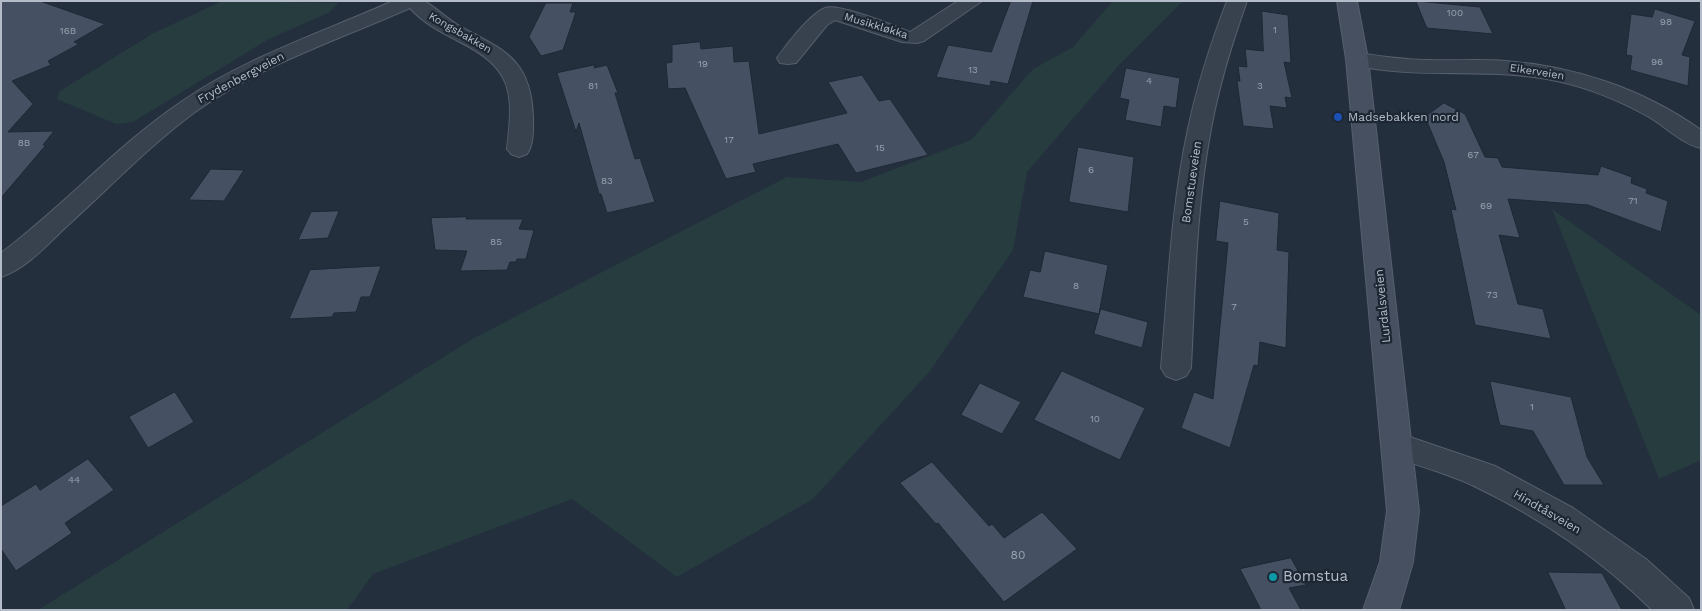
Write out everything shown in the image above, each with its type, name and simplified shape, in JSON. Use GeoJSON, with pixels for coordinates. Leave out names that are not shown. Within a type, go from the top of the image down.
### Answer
{"type":"FeatureCollection","features":[{"type":"Feature","properties":{"kind":"main road","name":"Lurdalsveien"},"geometry":{"type":"LineString","coordinates":[[1346,1],[1357,59],[1398,446],[1403,511],[1401,548],[1396,570],[1381,610]]}},
{"type":"Feature","properties":{"kind":"street","name":"Frydenbergveien"},"geometry":{"type":"LineString","coordinates":[[1,267],[35,242],[136,148],[190,105],[270,61],[410,1]]}},
{"type":"Feature","properties":{"kind":"street","name":"Kongsbakken"},"geometry":{"type":"LineString","coordinates":[[415,1],[425,13],[440,23],[490,49],[502,59],[512,72],[519,88],[522,105],[518,149]]}},
{"type":"Feature","properties":{"kind":"street","name":"Musikkløkka"},"geometry":{"type":"LineString","coordinates":[[788,58],[820,21],[831,13],[848,16],[909,38],[917,37],[972,1]]}},
{"type":"Feature","properties":{"kind":"street","name":"Bomstueveien"},"geometry":{"type":"LineString","coordinates":[[1176,368],[1186,223],[1199,130],[1217,56],[1237,1]]}},
{"type":"Feature","properties":{"kind":"street","name":"Eikerveien"},"geometry":{"type":"LineString","coordinates":[[1357,59],[1407,66],[1505,67],[1553,73],[1595,84],[1636,100],[1665,116],[1701,141]]}},
{"type":"Feature","properties":{"kind":"street","name":"Hindtåsveien"},"geometry":{"type":"LineString","coordinates":[[1398,446],[1484,476],[1587,535],[1634,569],[1677,610]]}},
{"type":"Feature","properties":{"kind":"green space"},"geometry":{"type":"Polygon","coordinates":[[[222,1],[338,3],[330,12],[267,40],[133,122],[116,124],[57,99],[60,91],[152,34],[222,1]]]}},
{"type":"Feature","properties":{"kind":"green space"},"geometry":{"type":"Polygon","coordinates":[[[1113,1],[1183,1],[1120,64],[1027,172],[1013,250],[930,371],[813,499],[677,577],[572,499],[373,574],[347,610],[38,610],[474,338],[787,177],[861,182],[971,140],[1033,69],[1073,47],[1113,1]]]}},
{"type":"Feature","properties":{"kind":"green space"},"geometry":{"type":"Polygon","coordinates":[[[1552,209],[1701,315],[1701,460],[1659,479],[1552,209]]]}},
{"type":"Feature","properties":{"kind":"building"},"geometry":{"type":"Polygon","coordinates":[[[1,1],[40,1],[105,24],[74,42],[79,44],[48,61],[51,65],[12,81],[33,104],[8,132],[54,131],[43,145],[46,145],[1,198],[1,1]]]}},
{"type":"Feature","properties":{"kind":"building"},"geometry":{"type":"Polygon","coordinates":[[[1011,1],[1033,1],[1008,84],[991,81],[990,86],[936,77],[948,45],[991,52],[1011,1]]]}},
{"type":"Feature","properties":{"kind":"building"},"geometry":{"type":"Polygon","coordinates":[[[1416,1],[1480,7],[1493,34],[1427,28],[1416,1]]]}},
{"type":"Feature","properties":{"kind":"building"},"geometry":{"type":"Polygon","coordinates":[[[546,3],[573,3],[570,12],[576,12],[563,50],[541,56],[529,37],[546,3]]]}},
{"type":"Feature","properties":{"kind":"building"},"geometry":{"type":"Polygon","coordinates":[[[1655,9],[1695,21],[1682,55],[1690,57],[1688,86],[1630,70],[1632,56],[1626,55],[1631,14],[1652,17],[1655,9]]]}},
{"type":"Feature","properties":{"kind":"building"},"geometry":{"type":"Polygon","coordinates":[[[1262,11],[1288,15],[1291,63],[1284,62],[1292,98],[1285,97],[1287,108],[1270,106],[1274,129],[1243,126],[1237,81],[1240,81],[1238,66],[1247,67],[1245,49],[1263,51],[1262,11]]]}},
{"type":"Feature","properties":{"kind":"building"},"geometry":{"type":"Polygon","coordinates":[[[700,42],[701,49],[733,46],[734,62],[749,61],[759,134],[847,113],[828,82],[862,75],[879,101],[890,99],[928,155],[856,173],[838,144],[753,164],[756,172],[726,179],[685,88],[668,89],[666,63],[672,62],[672,45],[700,42]]]}},
{"type":"Feature","properties":{"kind":"building"},"geometry":{"type":"Polygon","coordinates":[[[595,65],[594,68],[607,65],[618,93],[615,93],[635,159],[640,158],[655,202],[607,213],[601,194],[599,194],[579,123],[576,132],[557,73],[595,65]]]}},
{"type":"Feature","properties":{"kind":"building"},"geometry":{"type":"Polygon","coordinates":[[[1126,68],[1180,78],[1176,108],[1164,106],[1161,127],[1125,120],[1129,100],[1120,98],[1126,68]]]}},
{"type":"Feature","properties":{"kind":"building"},"geometry":{"type":"Polygon","coordinates":[[[1444,103],[1465,114],[1485,157],[1498,158],[1502,167],[1598,175],[1601,166],[1632,177],[1631,183],[1647,189],[1646,193],[1668,201],[1661,232],[1588,205],[1508,199],[1520,238],[1499,235],[1518,304],[1543,309],[1551,339],[1475,325],[1451,209],[1456,210],[1444,162],[1425,117],[1444,103]]]}},
{"type":"Feature","properties":{"kind":"building"},"geometry":{"type":"Polygon","coordinates":[[[1078,147],[1134,157],[1128,212],[1069,202],[1078,147]]]}},
{"type":"Feature","properties":{"kind":"building"},"geometry":{"type":"Polygon","coordinates":[[[211,169],[244,170],[224,201],[189,200],[211,169]]]}},
{"type":"Feature","properties":{"kind":"building"},"geometry":{"type":"Polygon","coordinates":[[[1220,201],[1279,213],[1277,250],[1289,252],[1286,348],[1260,342],[1258,366],[1254,365],[1230,448],[1181,428],[1194,392],[1213,399],[1228,243],[1216,241],[1220,201]]]}},
{"type":"Feature","properties":{"kind":"building"},"geometry":{"type":"Polygon","coordinates":[[[339,211],[328,238],[298,240],[311,212],[339,211]]]}},
{"type":"Feature","properties":{"kind":"building"},"geometry":{"type":"Polygon","coordinates":[[[467,217],[466,219],[523,219],[519,229],[534,230],[526,259],[517,259],[516,262],[510,262],[507,270],[460,271],[467,251],[435,250],[431,218],[467,217]]]}},
{"type":"Feature","properties":{"kind":"building"},"geometry":{"type":"Polygon","coordinates":[[[1045,251],[1108,265],[1099,314],[1023,297],[1030,270],[1040,272],[1045,251]]]}},
{"type":"Feature","properties":{"kind":"building"},"geometry":{"type":"Polygon","coordinates":[[[381,266],[370,297],[361,297],[356,312],[334,313],[332,317],[289,319],[310,270],[381,266]]]}},
{"type":"Feature","properties":{"kind":"building"},"geometry":{"type":"Polygon","coordinates":[[[1101,309],[1148,322],[1142,348],[1094,334],[1101,309]]]}},
{"type":"Feature","properties":{"kind":"building"},"geometry":{"type":"Polygon","coordinates":[[[1062,371],[1145,408],[1120,460],[1034,420],[1062,371]]]}},
{"type":"Feature","properties":{"kind":"building"},"geometry":{"type":"Polygon","coordinates":[[[1490,381],[1571,397],[1587,457],[1604,485],[1564,485],[1533,431],[1500,425],[1490,381]]]}},
{"type":"Feature","properties":{"kind":"building"},"geometry":{"type":"Polygon","coordinates":[[[980,383],[1021,402],[1002,434],[961,415],[980,383]]]}},
{"type":"Feature","properties":{"kind":"building"},"geometry":{"type":"Polygon","coordinates":[[[175,392],[194,422],[148,448],[129,417],[175,392]]]}},
{"type":"Feature","properties":{"kind":"building"},"geometry":{"type":"Polygon","coordinates":[[[88,459],[114,490],[65,523],[72,533],[16,571],[1,549],[1,506],[36,484],[40,490],[88,459]]]}},
{"type":"Feature","properties":{"kind":"building"},"geometry":{"type":"Polygon","coordinates":[[[932,462],[989,526],[992,524],[1004,538],[1042,512],[1077,549],[1004,602],[938,523],[936,524],[900,483],[932,462]]]}},
{"type":"Feature","properties":{"kind":"building","name":"Bomstua"},"geometry":{"type":"Polygon","coordinates":[[[1291,558],[1306,585],[1289,588],[1301,610],[1261,610],[1240,569],[1291,558]]]}},
{"type":"Feature","properties":{"kind":"building"},"geometry":{"type":"Polygon","coordinates":[[[1548,572],[1602,573],[1622,610],[1566,610],[1548,572]]]}},
{"type":"Feature","properties":{"kind":"place","name":"Madsebakken nord"},"geometry":{"type":"Point","coordinates":[1338,117]}},
{"type":"Feature","properties":{"kind":"place","name":"Bomstua"},"geometry":{"type":"Point","coordinates":[1273,577]}}]}
